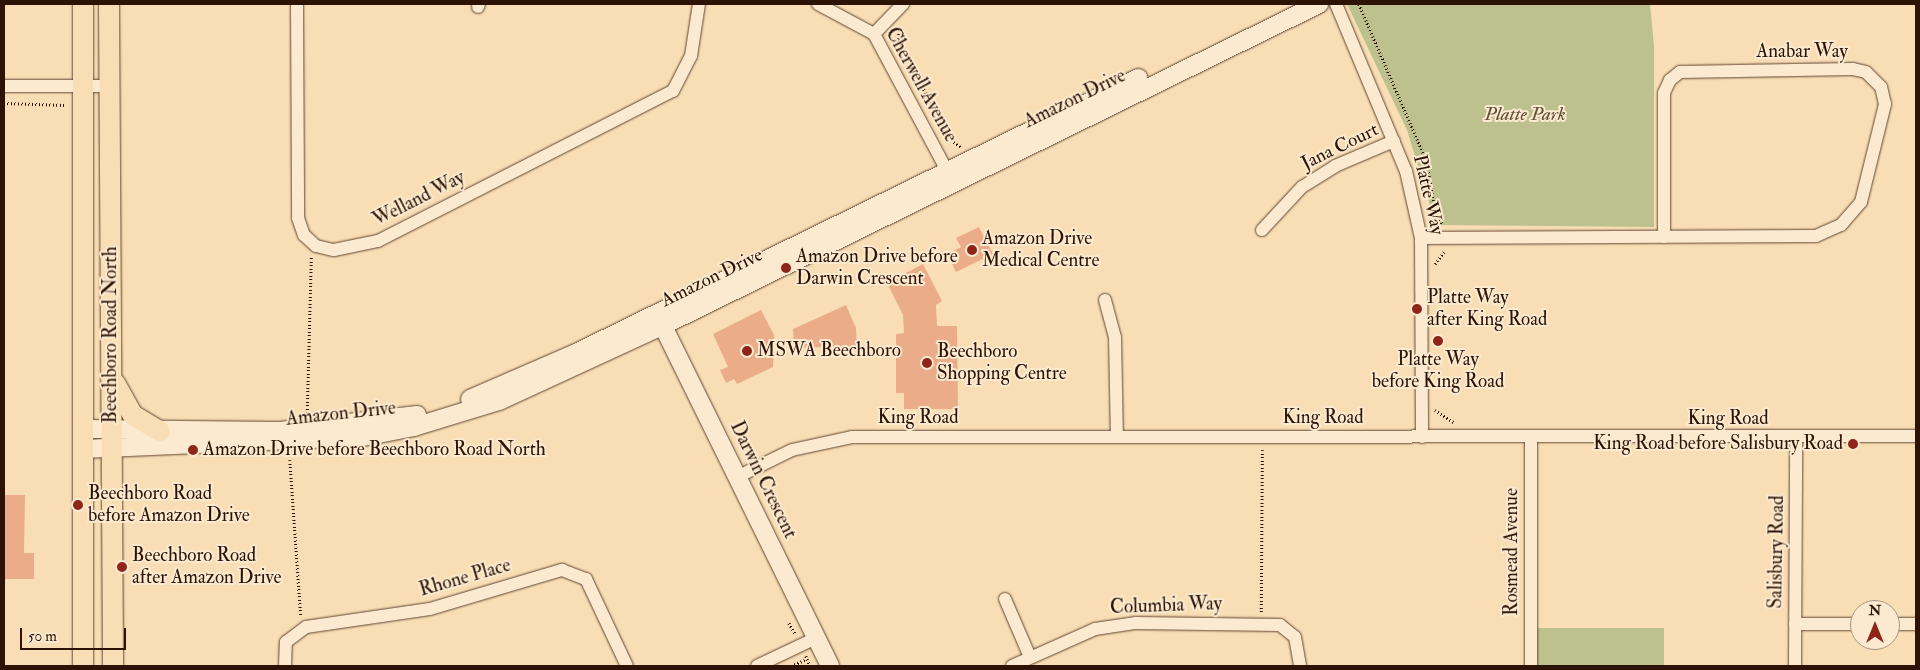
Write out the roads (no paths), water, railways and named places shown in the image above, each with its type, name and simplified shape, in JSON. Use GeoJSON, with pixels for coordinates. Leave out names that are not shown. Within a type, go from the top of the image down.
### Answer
{"type":"FeatureCollection","features":[{"type":"Feature","properties":{"kind":"main road","name":"Beechboro Road North"},"geometry":{"type":"LineString","coordinates":[[83,4],[83,666]]}},
{"type":"Feature","properties":{"kind":"main road","name":"Beechboro Road North"},"geometry":{"type":"LineString","coordinates":[[109,4],[113,666]]}},
{"type":"Feature","properties":{"kind":"main road"},"geometry":{"type":"LineString","coordinates":[[111,374],[133,415],[160,431]]}},
{"type":"Feature","properties":{"kind":"street","name":"Welland Way"},"geometry":{"type":"LineString","coordinates":[[297,4],[298,218],[304,235],[316,246],[334,250],[378,241],[672,91],[691,56],[699,4]]}},
{"type":"Feature","properties":{"kind":"street","name":"Cherwell Avenue"},"geometry":{"type":"LineString","coordinates":[[818,4],[874,34],[950,177]]}},
{"type":"Feature","properties":{"kind":"street"},"geometry":{"type":"LineString","coordinates":[[874,34],[892,12],[903,4]]}},
{"type":"Feature","properties":{"kind":"street","name":"Amazon Drive"},"geometry":{"type":"LineString","coordinates":[[950,177],[967,160],[1292,4]]}},
{"type":"Feature","properties":{"kind":"street","name":"Amazon Drive"},"geometry":{"type":"LineString","coordinates":[[83,439],[333,440],[414,427],[506,399],[659,320],[950,177],[1319,4]]}},
{"type":"Feature","properties":{"kind":"street","name":"Platte Way"},"geometry":{"type":"LineString","coordinates":[[1336,4],[1406,171],[1421,238],[1422,437]]}},
{"type":"Feature","properties":{"kind":"street","name":"Anabar Way"},"geometry":{"type":"LineString","coordinates":[[1421,238],[1664,237],[1816,236],[1841,225],[1861,202],[1885,104],[1881,87],[1866,72],[1853,69],[1680,72],[1670,80],[1664,93],[1664,237]]}},
{"type":"Feature","properties":{"kind":"street"},"geometry":{"type":"LineString","coordinates":[[4,86],[110,86]]}},
{"type":"Feature","properties":{"kind":"street","name":"Jana Court"},"geometry":{"type":"LineString","coordinates":[[1262,230],[1302,187],[1335,166],[1394,141]]}},
{"type":"Feature","properties":{"kind":"street"},"geometry":{"type":"LineString","coordinates":[[1105,300],[1115,337],[1118,437]]}},
{"type":"Feature","properties":{"kind":"street","name":"Amazon Drive"},"geometry":{"type":"LineString","coordinates":[[112,439],[160,431],[307,429],[398,418],[462,402],[507,385],[659,320]]}},
{"type":"Feature","properties":{"kind":"street","name":"Darwin Crescent"},"geometry":{"type":"LineString","coordinates":[[659,320],[830,666]]}},
{"type":"Feature","properties":{"kind":"street","name":"King Road"},"geometry":{"type":"LineString","coordinates":[[737,477],[792,450],[852,437],[1796,438],[1916,436]]}},
{"type":"Feature","properties":{"kind":"street","name":"Rosmead Avenue"},"geometry":{"type":"LineString","coordinates":[[1531,437],[1531,666]]}},
{"type":"Feature","properties":{"kind":"street","name":"Salisbury Road"},"geometry":{"type":"LineString","coordinates":[[1794,666],[1796,438]]}},
{"type":"Feature","properties":{"kind":"street","name":"Rhone Place"},"geometry":{"type":"LineString","coordinates":[[285,666],[286,642],[306,627],[423,611],[551,572],[572,570],[590,587],[627,666]]}},
{"type":"Feature","properties":{"kind":"street"},"geometry":{"type":"LineString","coordinates":[[1005,599],[1030,657]]}},
{"type":"Feature","properties":{"kind":"street","name":"Columbia Way"},"geometry":{"type":"LineString","coordinates":[[1012,666],[1095,629],[1122,623],[1261,623],[1280,625],[1295,637],[1300,666]]}},
{"type":"Feature","properties":{"kind":"street"},"geometry":{"type":"LineString","coordinates":[[1795,624],[1850,624]]}},
{"type":"Feature","properties":{"kind":"street"},"geometry":{"type":"LineString","coordinates":[[1900,624],[1916,624]]}},
{"type":"Feature","properties":{"kind":"street"},"geometry":{"type":"LineString","coordinates":[[758,666],[816,638]]}},
{"type":"Feature","properties":{"kind":"place","name":"Amazon Drive Medical Centre"},"geometry":{"type":"Point","coordinates":[972,250]}},
{"type":"Feature","properties":{"kind":"place","name":"Amazon Drive before Darwin Crescent"},"geometry":{"type":"Point","coordinates":[786,268]}},
{"type":"Feature","properties":{"kind":"place","name":"Platte Way after King Road"},"geometry":{"type":"Point","coordinates":[1417,309]}},
{"type":"Feature","properties":{"kind":"place","name":"Platte Way before King Road"},"geometry":{"type":"Point","coordinates":[1438,341]}},
{"type":"Feature","properties":{"kind":"place","name":"MSWA Beechboro"},"geometry":{"type":"Point","coordinates":[747,351]}},
{"type":"Feature","properties":{"kind":"place","name":"Beechboro Shopping Centre"},"geometry":{"type":"Point","coordinates":[927,363]}},
{"type":"Feature","properties":{"kind":"place","name":"King Road before Salisbury Road"},"geometry":{"type":"Point","coordinates":[1853,444]}},
{"type":"Feature","properties":{"kind":"place","name":"Amazon Drive before Beechboro Road North"},"geometry":{"type":"Point","coordinates":[193,450]}},
{"type":"Feature","properties":{"kind":"place","name":"Beechboro Road before Amazon Drive"},"geometry":{"type":"Point","coordinates":[78,505]}},
{"type":"Feature","properties":{"kind":"place","name":"Beechboro Road after Amazon Drive"},"geometry":{"type":"Point","coordinates":[122,567]}},
{"type":"Feature","properties":{"kind":"park label","name":"Platte Park"},"geometry":{"type":"Point","coordinates":[1525,115]}}]}
